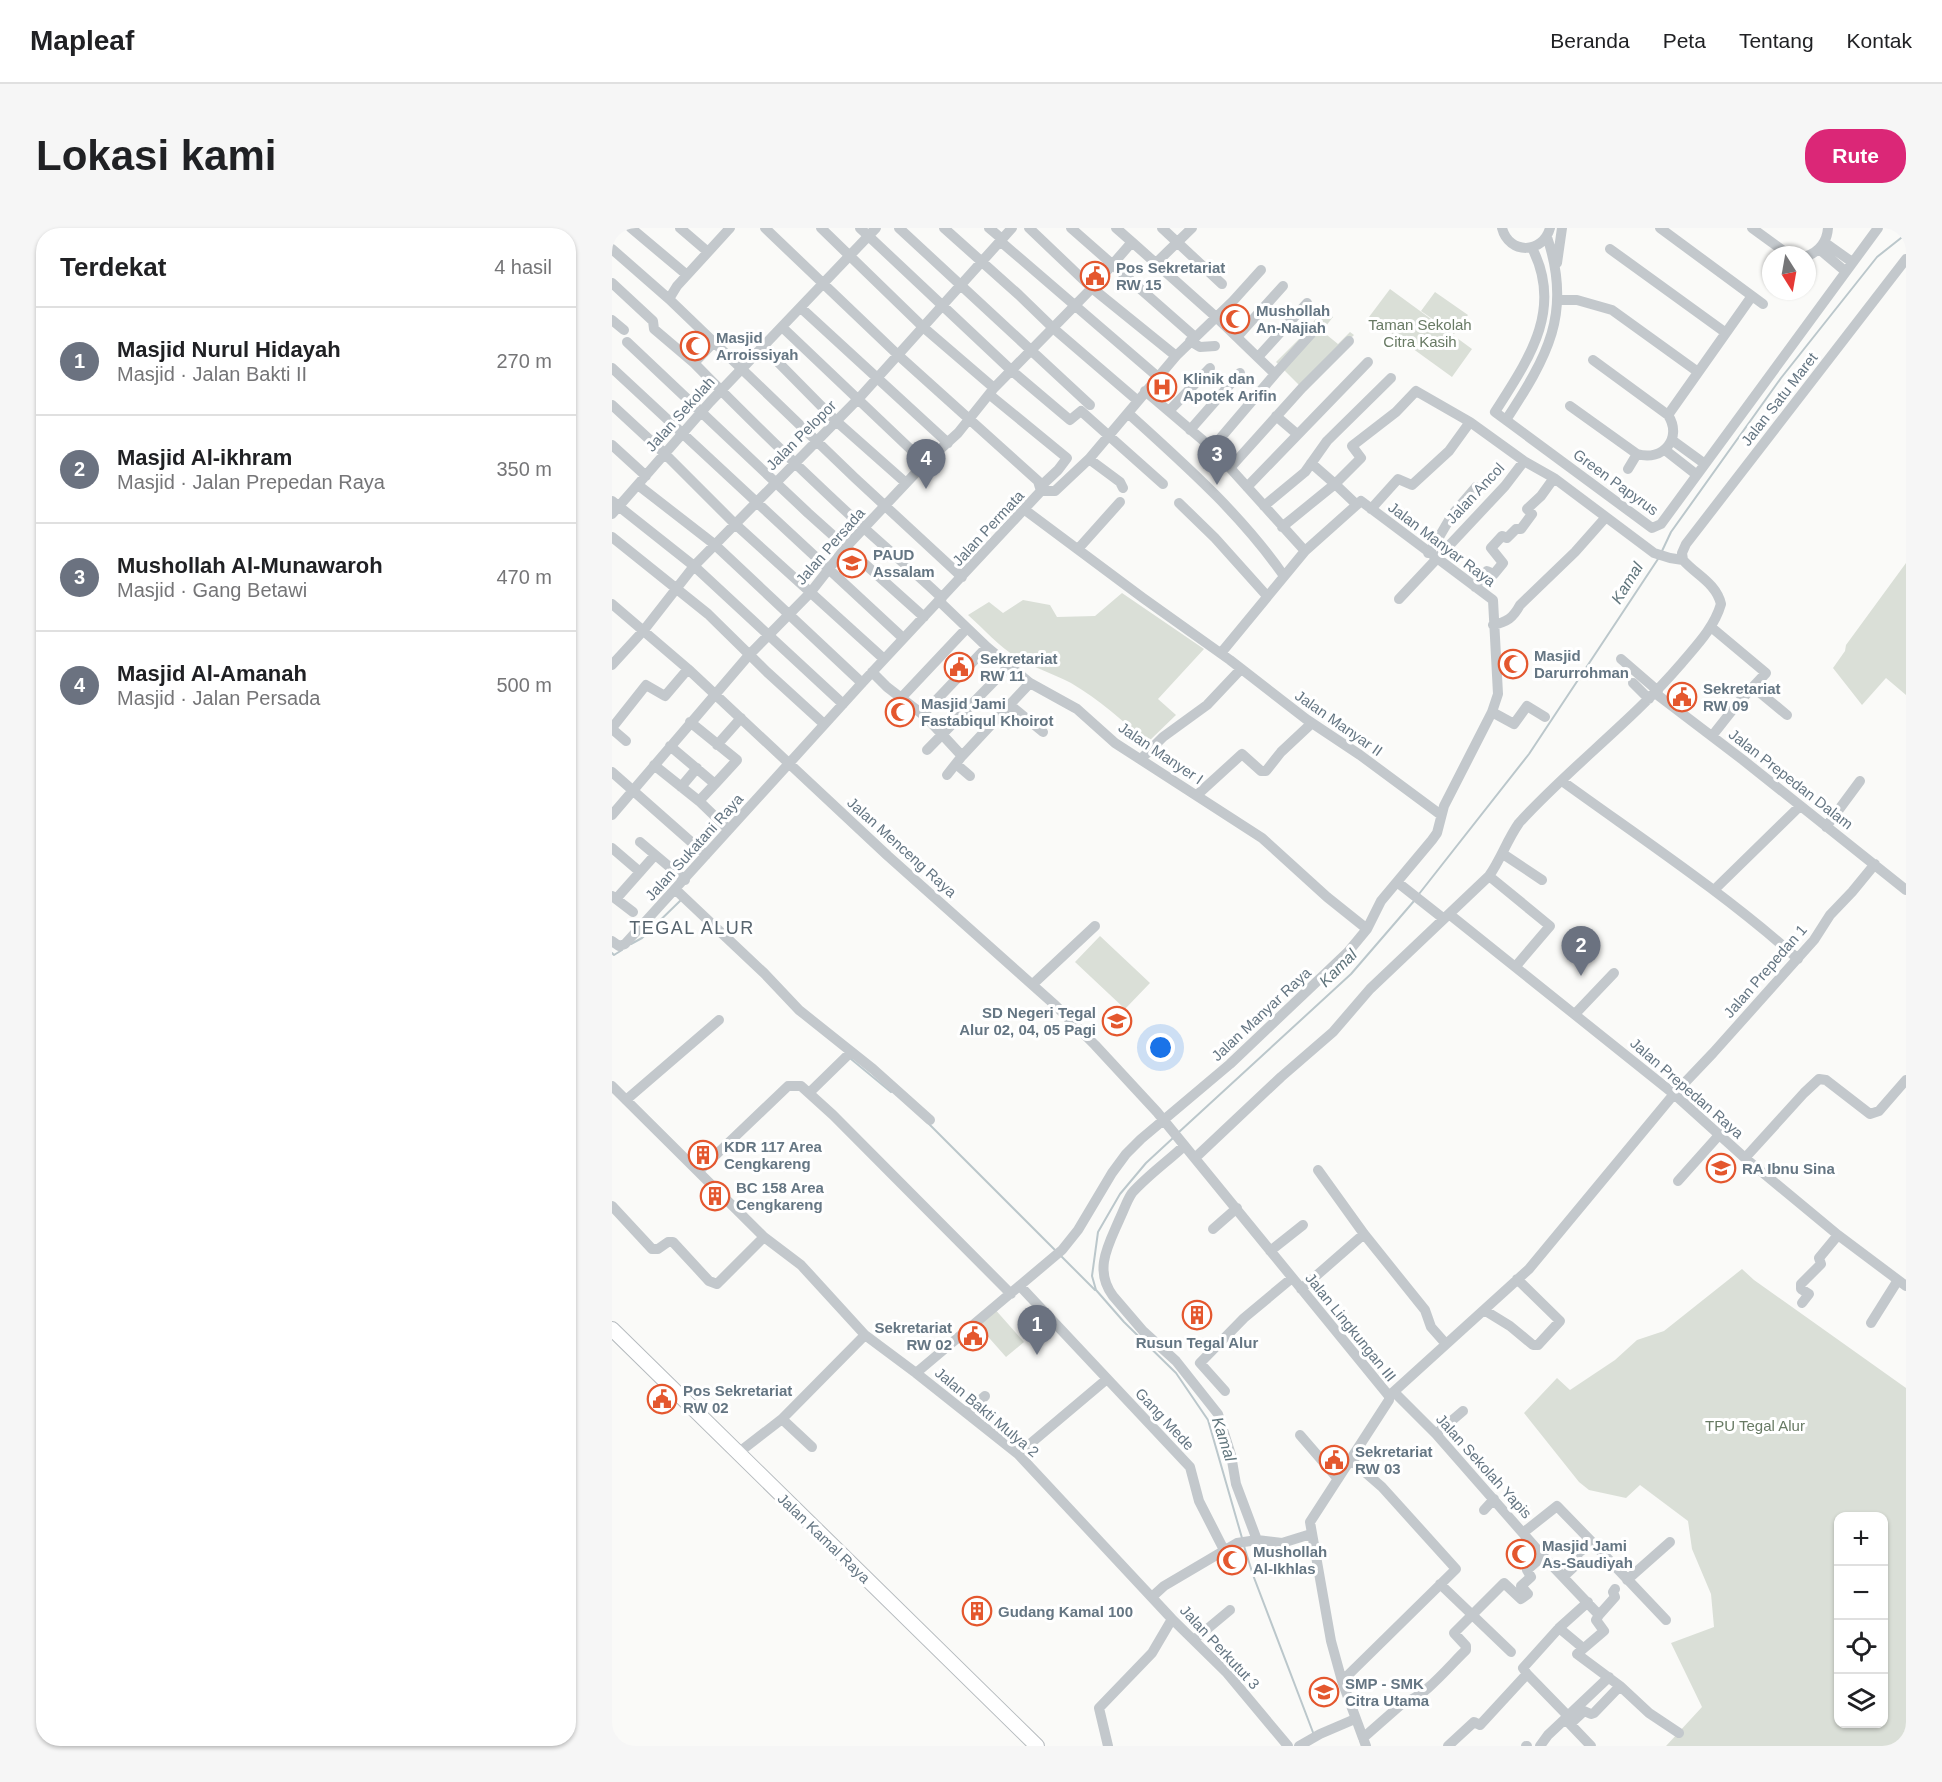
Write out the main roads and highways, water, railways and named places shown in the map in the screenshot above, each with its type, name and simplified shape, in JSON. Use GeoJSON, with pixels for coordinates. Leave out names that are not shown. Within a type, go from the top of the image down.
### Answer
{"type":"FeatureCollection","features":[{"type":"Feature","properties":{"kind":"main road","name":"Jalan Kamal Raya"},"geometry":{"type":"LineString","coordinates":[[612,1329],[1037,1746]]}},
{"type":"Feature","properties":{"kind":"waterway","name":"Kamal"},"geometry":{"type":"LineString","coordinates":[[1662,551],[1671,532],[1781,378],[1877,257],[1906,234]]}},
{"type":"Feature","properties":{"kind":"waterway","name":"Kamal"},"geometry":{"type":"LineString","coordinates":[[1419,894],[1529,754],[1658,559]]}},
{"type":"Feature","properties":{"kind":"waterway"},"geometry":{"type":"LineString","coordinates":[[631,944],[642,938],[681,900]]}},
{"type":"Feature","properties":{"kind":"waterway","name":"Kamal"},"geometry":{"type":"LineString","coordinates":[[1179,1132],[1351,974],[1414,901]]}},
{"type":"Feature","properties":{"kind":"waterway"},"geometry":{"type":"LineString","coordinates":[[612,953],[614,955],[622,950]]}},
{"type":"Feature","properties":{"kind":"waterway"},"geometry":{"type":"LineString","coordinates":[[851,1059],[891,1092]]}},
{"type":"Feature","properties":{"kind":"waterway"},"geometry":{"type":"LineString","coordinates":[[929,1124],[1055,1250]]}},
{"type":"Feature","properties":{"kind":"waterway","name":"Kamal"},"geometry":{"type":"LineString","coordinates":[[1173,1138],[1146,1163],[1120,1194],[1098,1232],[1092,1276],[1096,1290],[1124,1322],[1176,1373],[1208,1420],[1242,1538]]}},
{"type":"Feature","properties":{"kind":"waterway"},"geometry":{"type":"LineString","coordinates":[[1061,1256],[1095,1290]]}},
{"type":"Feature","properties":{"kind":"waterway","name":"Kamal"},"geometry":{"type":"LineString","coordinates":[[1244,1546],[1314,1735]]}},
{"type":"Feature","properties":{"kind":"place","name":"Pos Sekretariat RW 15"},"geometry":{"type":"Point","coordinates":[1095,276]}},
{"type":"Feature","properties":{"kind":"place","name":"Mushollah An-Najiah"},"geometry":{"type":"Point","coordinates":[1235,319]}},
{"type":"Feature","properties":{"kind":"place","name":"Masjid Arroissiyah"},"geometry":{"type":"Point","coordinates":[695,346]}},
{"type":"Feature","properties":{"kind":"place","name":"Klinik dan Apotek Arifin"},"geometry":{"type":"Point","coordinates":[1162,387]}},
{"type":"Feature","properties":{"kind":"place","name":"Mushollah Al-Munawaroh"},"geometry":{"type":"Point","coordinates":[1217,485]}},
{"type":"Feature","properties":{"kind":"place","name":"Masjid Al-Amanah"},"geometry":{"type":"Point","coordinates":[926,489]}},
{"type":"Feature","properties":{"kind":"place","name":"PAUD Assalam"},"geometry":{"type":"Point","coordinates":[852,563]}},
{"type":"Feature","properties":{"kind":"place","name":"Masjid Darurrohman"},"geometry":{"type":"Point","coordinates":[1513,664]}},
{"type":"Feature","properties":{"kind":"place","name":"Sekretariat RW 11"},"geometry":{"type":"Point","coordinates":[959,667]}},
{"type":"Feature","properties":{"kind":"place","name":"Sekretariat RW 09"},"geometry":{"type":"Point","coordinates":[1682,697]}},
{"type":"Feature","properties":{"kind":"place","name":"Masjid Jami Fastabiqul Khoirot"},"geometry":{"type":"Point","coordinates":[900,712]}},
{"type":"Feature","properties":{"kind":"place","name":"Masjid Al-ikhram"},"geometry":{"type":"Point","coordinates":[1581,976]}},
{"type":"Feature","properties":{"kind":"place","name":"SD Negeri Tegal Alur 02, 04, 05 Pagi"},"geometry":{"type":"Point","coordinates":[1117,1021]}},
{"type":"Feature","properties":{"kind":"place","name":"KDR 117 Area Cengkareng"},"geometry":{"type":"Point","coordinates":[703,1155]}},
{"type":"Feature","properties":{"kind":"place","name":"RA Ibnu Sina"},"geometry":{"type":"Point","coordinates":[1721,1168]}},
{"type":"Feature","properties":{"kind":"place","name":"BC 158 Area Cengkareng"},"geometry":{"type":"Point","coordinates":[715,1196]}},
{"type":"Feature","properties":{"kind":"place","name":"Rusun Tegal Alur"},"geometry":{"type":"Point","coordinates":[1197,1315]}},
{"type":"Feature","properties":{"kind":"place","name":"Sekretariat RW 02"},"geometry":{"type":"Point","coordinates":[973,1336]}},
{"type":"Feature","properties":{"kind":"place","name":"Masjid Nurul Hidayah"},"geometry":{"type":"Point","coordinates":[1037,1355]}},
{"type":"Feature","properties":{"kind":"place","name":"Pos Sekretariat RW 02"},"geometry":{"type":"Point","coordinates":[662,1399]}},
{"type":"Feature","properties":{"kind":"place","name":"Sekretariat RW 03"},"geometry":{"type":"Point","coordinates":[1334,1460]}},
{"type":"Feature","properties":{"kind":"place","name":"Masjid Jami As-Saudiyah"},"geometry":{"type":"Point","coordinates":[1521,1554]}},
{"type":"Feature","properties":{"kind":"place","name":"Mushollah Al-Ikhlas"},"geometry":{"type":"Point","coordinates":[1232,1560]}},
{"type":"Feature","properties":{"kind":"place","name":"Gudang Kamal 100"},"geometry":{"type":"Point","coordinates":[977,1611]}},
{"type":"Feature","properties":{"kind":"place","name":"SMP - SMK Citra Utama"},"geometry":{"type":"Point","coordinates":[1324,1692]}},
{"type":"Feature","properties":{"kind":"district","name":"TEGAL ALUR"},"geometry":{"type":"Point","coordinates":[692,928]}},
{"type":"Feature","properties":{"kind":"park label","name":"Taman Sekolah Citra Kasih"},"geometry":{"type":"Point","coordinates":[1420,332]}},
{"type":"Feature","properties":{"kind":"park label","name":"TPU Tegal Alur"},"geometry":{"type":"Point","coordinates":[1755,1425]}}]}
